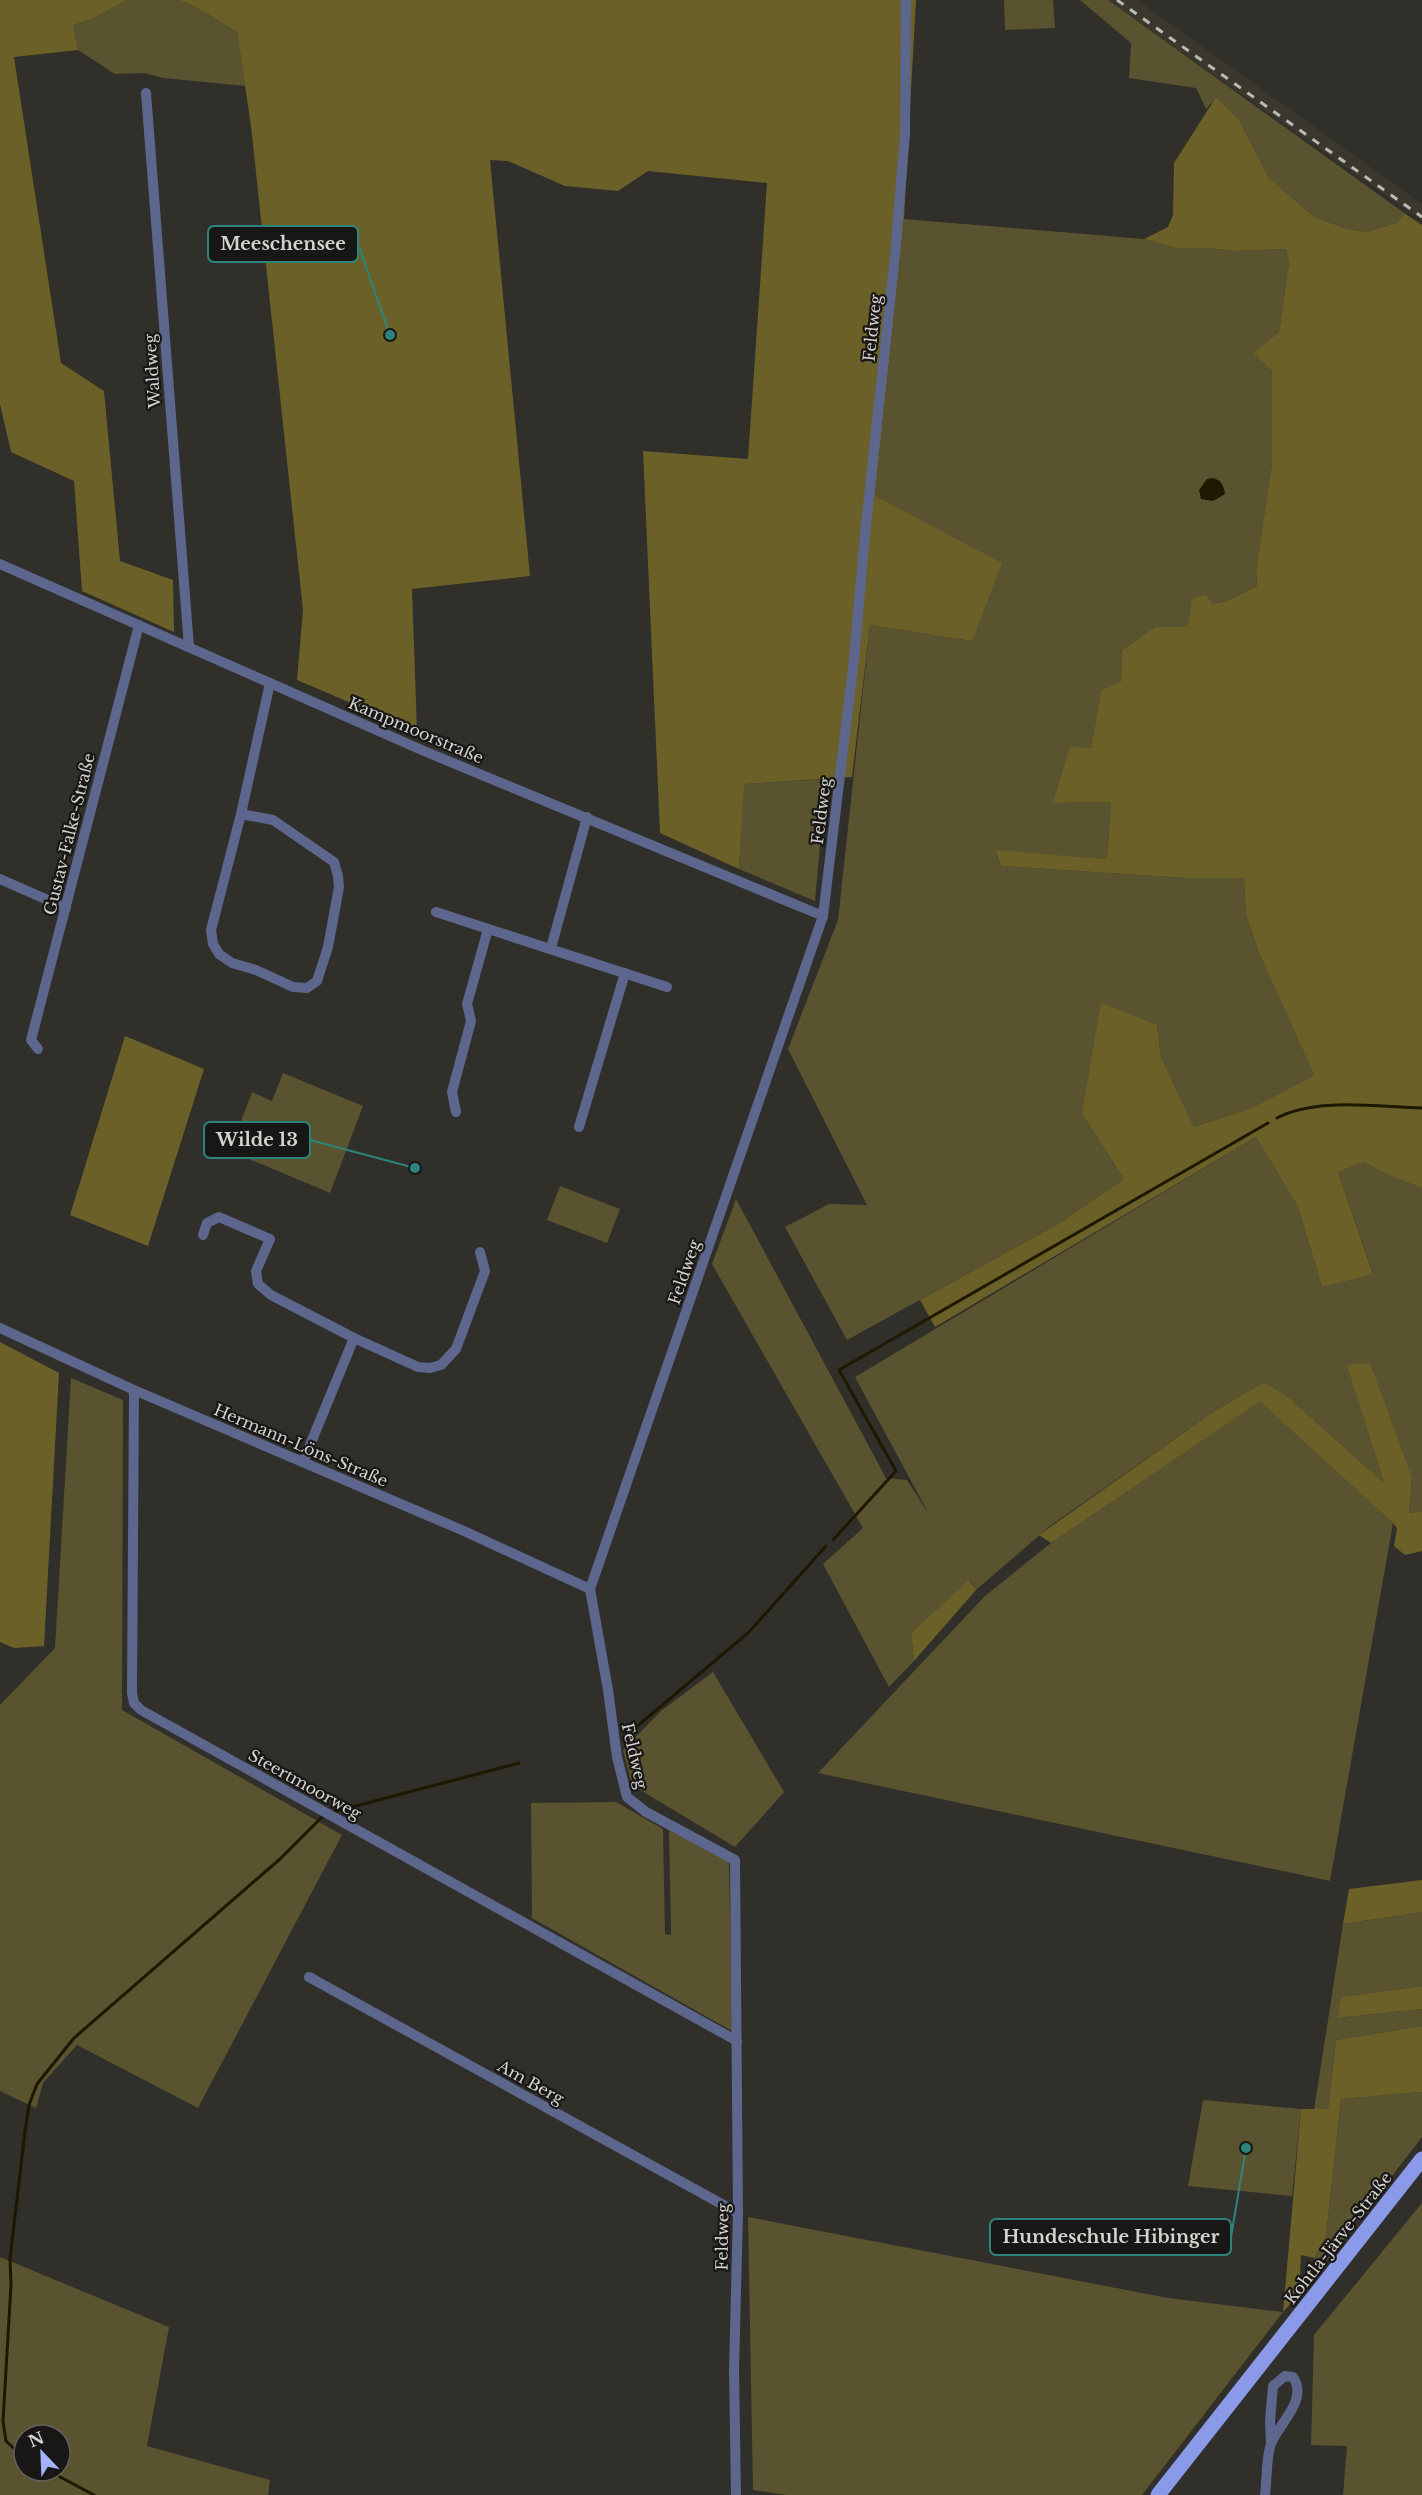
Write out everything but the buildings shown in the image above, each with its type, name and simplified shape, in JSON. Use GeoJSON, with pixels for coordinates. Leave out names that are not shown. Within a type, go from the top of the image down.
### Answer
{"type":"FeatureCollection","features":[{"type":"Feature","properties":{"kind":"main road","name":"Kohtla-Järve-Straße"},"geometry":{"type":"LineString","coordinates":[[1158,2495],[1422,2159]]}},
{"type":"Feature","properties":{"kind":"street","name":"Feldweg"},"geometry":{"type":"LineString","coordinates":[[736,2495],[734,2370],[738,2212],[735,1860],[646,1812],[627,1797],[617,1757],[590,1589],[823,916],[854,660],[895,255],[905,134],[906,0]]}},
{"type":"Feature","properties":{"kind":"street","name":"Waldweg"},"geometry":{"type":"LineString","coordinates":[[146,93],[189,647]]}},
{"type":"Feature","properties":{"kind":"street","name":"Kampmoorstraße"},"geometry":{"type":"LineString","coordinates":[[0,564],[424,751],[823,916]]}},
{"type":"Feature","properties":{"kind":"street","name":"Gustav-Falke-Straße"},"geometry":{"type":"LineString","coordinates":[[38,1048],[31,1040],[139,625]]}},
{"type":"Feature","properties":{"kind":"street"},"geometry":{"type":"LineString","coordinates":[[241,814],[273,820],[334,862],[339,887],[328,947],[317,981],[307,988],[293,987],[256,970],[232,963],[219,954],[213,944],[211,930],[241,814],[270,682]]}},
{"type":"Feature","properties":{"kind":"street"},"geometry":{"type":"LineString","coordinates":[[551,948],[587,817]]}},
{"type":"Feature","properties":{"kind":"street"},"geometry":{"type":"LineString","coordinates":[[0,879],[66,908]]}},
{"type":"Feature","properties":{"kind":"street"},"geometry":{"type":"LineString","coordinates":[[436,912],[667,987]]}},
{"type":"Feature","properties":{"kind":"street"},"geometry":{"type":"LineString","coordinates":[[456,1112],[452,1092],[471,1021],[467,1004],[488,929]]}},
{"type":"Feature","properties":{"kind":"street"},"geometry":{"type":"LineString","coordinates":[[579,1127],[625,973]]}},
{"type":"Feature","properties":{"kind":"street"},"geometry":{"type":"LineString","coordinates":[[203,1235],[207,1223],[219,1217],[270,1239],[256,1271],[258,1284],[284,1303],[354,1338],[418,1367],[430,1368],[441,1365],[456,1349],[485,1271],[480,1252]]}},
{"type":"Feature","properties":{"kind":"street","name":"Hermann-Löns-Straße"},"geometry":{"type":"LineString","coordinates":[[0,1328],[134,1390],[590,1589]]}},
{"type":"Feature","properties":{"kind":"street"},"geometry":{"type":"LineString","coordinates":[[303,1462],[354,1338]]}},
{"type":"Feature","properties":{"kind":"street","name":"Steertmoorweg"},"geometry":{"type":"LineString","coordinates":[[134,1390],[132,1693],[134,1703],[141,1710],[737,2041]]}},
{"type":"Feature","properties":{"kind":"street","name":"Am Berg"},"geometry":{"type":"LineString","coordinates":[[309,1977],[738,2212]]}},
{"type":"Feature","properties":{"kind":"street"},"geometry":{"type":"LineString","coordinates":[[1265,2495],[1271,2444],[1273,2386],[1284,2376],[1293,2377],[1297,2387],[1295,2402],[1271,2444]]}},
{"type":"Feature","properties":{"kind":"shaded area"},"geometry":{"type":"Polygon","coordinates":[[[0,0],[127,0],[90,20],[73,25],[78,50],[14,57],[61,363],[104,391],[120,561],[173,580],[174,632],[82,591],[74,481],[11,452],[0,404],[0,0]]]}},
{"type":"Feature","properties":{"kind":"shaded area"},"geometry":{"type":"Polygon","coordinates":[[[127,0],[175,0],[189,3],[237,32],[245,86],[163,78],[144,73],[115,74],[78,50],[73,25],[90,20],[127,0]]]}},
{"type":"Feature","properties":{"kind":"shaded area"},"geometry":{"type":"Polygon","coordinates":[[[175,0],[916,0],[904,219],[875,496],[1002,563],[972,641],[870,625],[852,777],[744,784],[739,869],[660,833],[643,451],[748,459],[767,183],[648,171],[618,191],[565,186],[508,161],[490,160],[530,576],[412,589],[417,731],[297,680],[303,610],[251,126],[237,32],[189,3],[175,0]]]}},
{"type":"Feature","properties":{"kind":"shaded area"},"geometry":{"type":"Polygon","coordinates":[[[1004,0],[1053,0],[1055,28],[1005,30],[1004,0]]]}},
{"type":"Feature","properties":{"kind":"shaded area"},"geometry":{"type":"Polygon","coordinates":[[[1080,0],[1108,0],[1407,215],[1403,215],[1397,223],[1366,232],[1348,229],[1314,217],[1269,178],[1239,120],[1216,98],[1206,109],[1196,88],[1129,78],[1131,43],[1080,0]]]}},
{"type":"Feature","properties":{"kind":"shaded area"},"geometry":{"type":"Polygon","coordinates":[[[1108,0],[1137,0],[1422,204],[1422,221],[1108,0]]]}},
{"type":"Feature","properties":{"kind":"shaded area"},"geometry":{"type":"Polygon","coordinates":[[[1216,97],[1239,120],[1269,178],[1314,217],[1348,229],[1366,232],[1397,223],[1403,215],[1407,215],[1422,225],[1422,1188],[1388,1175],[1364,1162],[1338,1172],[1373,1274],[1322,1287],[1298,1207],[1256,1137],[935,1327],[920,1300],[1058,1224],[1124,1179],[1082,1114],[1101,1003],[1157,1025],[1161,1057],[1194,1127],[1252,1108],[1314,1075],[1259,953],[1246,915],[1244,878],[1187,878],[1001,866],[995,850],[1107,859],[1111,802],[1053,803],[1070,747],[1091,748],[1101,690],[1121,682],[1122,650],[1155,627],[1188,627],[1192,599],[1206,595],[1213,604],[1227,601],[1257,586],[1256,570],[1272,463],[1272,371],[1254,353],[1279,332],[1289,262],[1286,249],[1235,251],[1176,248],[1144,239],[1168,227],[1173,215],[1174,163],[1216,97]]]}},
{"type":"Feature","properties":{"kind":"shaded area"},"geometry":{"type":"Polygon","coordinates":[[[904,219],[1144,239],[1176,248],[1235,251],[1286,249],[1289,262],[1279,332],[1255,353],[1272,371],[1272,463],[1256,570],[1257,586],[1227,601],[1213,604],[1205,595],[1188,627],[1155,627],[1122,650],[1121,683],[1101,690],[1091,749],[1053,803],[1111,802],[1107,859],[995,851],[1001,866],[1187,878],[1244,877],[1246,915],[1259,953],[1314,1075],[1252,1108],[1194,1127],[1161,1057],[1157,1025],[1082,1114],[1124,1179],[1058,1224],[847,1340],[785,1227],[829,1204],[867,1205],[788,1049],[838,920],[870,625],[972,641],[875,496],[904,219]]]}},
{"type":"Feature","properties":{"kind":"shaded area"},"geometry":{"type":"Polygon","coordinates":[[[1213,478],[1222,484],[1225,494],[1213,501],[1201,499],[1199,490],[1207,479],[1213,478]]]}},
{"type":"Feature","properties":{"kind":"shaded area"},"geometry":{"type":"Polygon","coordinates":[[[826,779],[815,901],[739,869],[743,784],[826,779]]]}},
{"type":"Feature","properties":{"kind":"shaded area"},"geometry":{"type":"Polygon","coordinates":[[[125,1036],[204,1069],[148,1246],[70,1215],[125,1036]]]}},
{"type":"Feature","properties":{"kind":"shaded area"},"geometry":{"type":"Polygon","coordinates":[[[283,1073],[363,1106],[330,1193],[230,1151],[252,1092],[272,1101],[283,1073]]]}},
{"type":"Feature","properties":{"kind":"shaded area"},"geometry":{"type":"Polygon","coordinates":[[[1256,1137],[1298,1207],[1322,1287],[1373,1273],[1338,1172],[1364,1162],[1388,1175],[1422,1188],[1422,1511],[1409,1513],[1412,1478],[1348,1366],[1386,1485],[1287,1396],[1264,1382],[1210,1414],[1050,1526],[976,1590],[970,1580],[911,1633],[914,1661],[889,1687],[823,1564],[863,1528],[712,1264],[736,1199],[886,1478],[907,1480],[930,1516],[855,1377],[1256,1137]]]}},
{"type":"Feature","properties":{"kind":"shaded area"},"geometry":{"type":"Polygon","coordinates":[[[560,1186],[620,1209],[607,1243],[547,1220],[560,1186]]]}},
{"type":"Feature","properties":{"kind":"shaded area"},"geometry":{"type":"Polygon","coordinates":[[[0,1342],[59,1373],[44,1646],[14,1648],[0,1642],[0,1342]]]}},
{"type":"Feature","properties":{"kind":"shaded area"},"geometry":{"type":"Polygon","coordinates":[[[1370,1363],[1412,1478],[1409,1513],[1422,1511],[1422,1551],[1405,1555],[1394,1546],[1397,1528],[1393,1523],[1260,1401],[1051,1543],[1039,1535],[1210,1414],[1264,1382],[1287,1396],[1385,1484],[1347,1365],[1370,1363]]]}},
{"type":"Feature","properties":{"kind":"shaded area"},"geometry":{"type":"Polygon","coordinates":[[[71,1378],[123,1400],[122,1710],[342,1835],[198,2108],[77,2045],[43,2083],[36,2108],[0,2091],[0,1705],[55,1648],[71,1378]]]}},
{"type":"Feature","properties":{"kind":"shaded area"},"geometry":{"type":"Polygon","coordinates":[[[1260,1400],[1393,1523],[1330,1881],[818,1773],[985,1596],[1051,1543],[1260,1400]]]}},
{"type":"Feature","properties":{"kind":"shaded area"},"geometry":{"type":"Polygon","coordinates":[[[969,1580],[976,1590],[914,1661],[911,1633],[969,1580]]]}},
{"type":"Feature","properties":{"kind":"shaded area"},"geometry":{"type":"Polygon","coordinates":[[[713,1672],[784,1792],[735,1847],[632,1785],[623,1750],[661,1711],[713,1672]]]}},
{"type":"Feature","properties":{"kind":"shaded area"},"geometry":{"type":"Polygon","coordinates":[[[616,1802],[663,1829],[665,1934],[671,1935],[669,1830],[729,1862],[732,2031],[532,1918],[531,1803],[616,1802]]]}},
{"type":"Feature","properties":{"kind":"shaded area"},"geometry":{"type":"Polygon","coordinates":[[[1422,1880],[1422,1912],[1343,1924],[1349,1889],[1422,1880]]]}},
{"type":"Feature","properties":{"kind":"shaded area"},"geometry":{"type":"Polygon","coordinates":[[[1422,1912],[1422,1986],[1341,1997],[1339,2018],[1422,2009],[1422,2026],[1336,2040],[1328,2109],[1314,2110],[1343,1924],[1422,1912]]]}},
{"type":"Feature","properties":{"kind":"shaded area"},"geometry":{"type":"Polygon","coordinates":[[[1422,1986],[1422,2009],[1338,2018],[1341,1997],[1422,1986]]]}},
{"type":"Feature","properties":{"kind":"shaded area"},"geometry":{"type":"Polygon","coordinates":[[[1422,2026],[1422,2092],[1341,2099],[1326,2236],[1314,2258],[1301,2255],[1299,2294],[1283,2312],[1301,2109],[1328,2109],[1336,2040],[1422,2026]]]}},
{"type":"Feature","properties":{"kind":"shaded area"},"geometry":{"type":"Polygon","coordinates":[[[1422,2092],[1422,2137],[1318,2272],[1314,2258],[1326,2236],[1341,2099],[1422,2092]]]}},
{"type":"Feature","properties":{"kind":"shaded area"},"geometry":{"type":"Polygon","coordinates":[[[1203,2100],[1301,2109],[1292,2196],[1188,2186],[1203,2100]]]}},
{"type":"Feature","properties":{"kind":"shaded area"},"geometry":{"type":"Polygon","coordinates":[[[1422,2203],[1422,2495],[1343,2495],[1347,2446],[1311,2445],[1314,2335],[1422,2203]]]}},
{"type":"Feature","properties":{"kind":"shaded area"},"geometry":{"type":"Polygon","coordinates":[[[748,2217],[1168,2298],[1283,2312],[1142,2495],[787,2495],[753,2490],[748,2217]]]}},
{"type":"Feature","properties":{"kind":"shaded area"},"geometry":{"type":"Polygon","coordinates":[[[0,2257],[169,2327],[147,2446],[270,2480],[268,2495],[0,2495],[0,2257]]]}},
{"type":"Feature","properties":{"kind":"waterway"},"geometry":{"type":"LineString","coordinates":[[1277,1118],[1310,1107],[1329,1105],[1422,1108]]}},
{"type":"Feature","properties":{"kind":"waterway"},"geometry":{"type":"LineString","coordinates":[[833,1540],[896,1471],[839,1370],[1268,1123]]}},
{"type":"Feature","properties":{"kind":"waterway"},"geometry":{"type":"LineString","coordinates":[[623,1738],[748,1633],[826,1546]]}},
{"type":"Feature","properties":{"kind":"waterway"},"geometry":{"type":"LineString","coordinates":[[333,1812],[519,1763]]}},
{"type":"Feature","properties":{"kind":"waterway"},"geometry":{"type":"LineString","coordinates":[[12,2447],[6,2441],[3,2421],[11,2285],[10,2259],[29,2105],[37,2084],[74,2038],[280,1859],[322,1817]]}},
{"type":"Feature","properties":{"kind":"waterway"},"geometry":{"type":"LineString","coordinates":[[72,2483],[94,2495]]}},
{"type":"Feature","properties":{"kind":"railway"},"geometry":{"type":"LineString","coordinates":[[1117,0],[1422,217]]}},
{"type":"Feature","properties":{"kind":"place","name":"Meeschensee"},"geometry":{"type":"Point","coordinates":[390,335]}},
{"type":"Feature","properties":{"kind":"place","name":"Wilde 13"},"geometry":{"type":"Point","coordinates":[415,1168]}},
{"type":"Feature","properties":{"kind":"place","name":"Hundeschule Hibinger"},"geometry":{"type":"Point","coordinates":[1246,2148]}}]}
